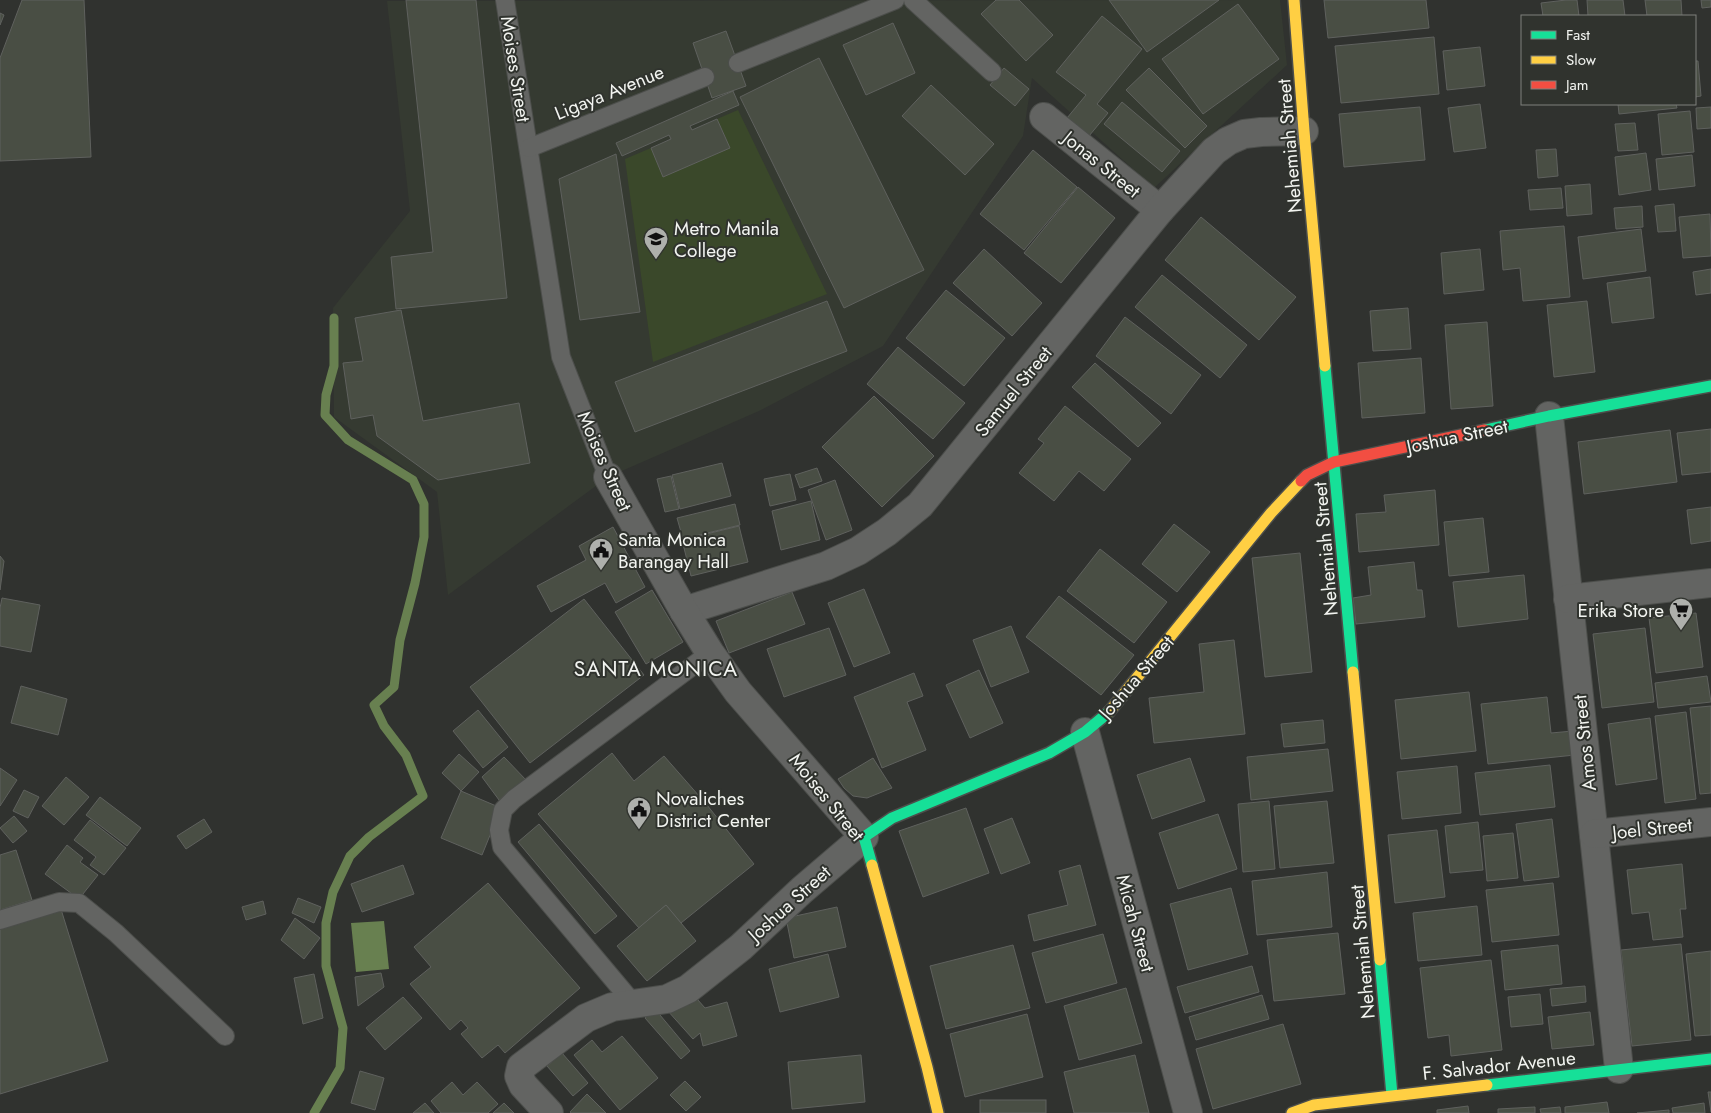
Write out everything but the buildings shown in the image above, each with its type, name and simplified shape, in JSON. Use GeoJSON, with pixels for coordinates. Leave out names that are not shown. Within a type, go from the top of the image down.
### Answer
{"type":"FeatureCollection","features":[{"type":"Feature","properties":{"kind":"street","name":"Nehemiah Street"},"geometry":{"type":"LineString","coordinates":[[1294,0],[1304,131],[1392,1095]]}},
{"type":"Feature","properties":{"kind":"street","name":"Jonas Street"},"geometry":{"type":"LineString","coordinates":[[1044,117],[1160,210]]}},
{"type":"Feature","properties":{"kind":"street","name":"Samuel Street"},"geometry":{"type":"LineString","coordinates":[[684,611],[826,566],[888,532],[920,505],[1160,210],[1214,151],[1228,140],[1244,134],[1304,131]]}},
{"type":"Feature","properties":{"kind":"street","name":"Joshua Street"},"geometry":{"type":"LineString","coordinates":[[549,1113],[523,1085],[519,1076],[521,1067],[586,1018],[612,1007],[667,999],[688,989],[740,947],[864,837],[892,818],[1049,753],[1085,732],[1110,711],[1272,513],[1308,475],[1334,462],[1549,416],[1711,386]]}},
{"type":"Feature","properties":{"kind":"street","name":"Amos Street"},"geometry":{"type":"LineString","coordinates":[[1549,416],[1619,1070]]}},
{"type":"Feature","properties":{"kind":"street","name":"Moises Street"},"geometry":{"type":"LineString","coordinates":[[608,477],[710,653],[738,692],[864,837],[938,1113]]}},
{"type":"Feature","properties":{"kind":"street"},"geometry":{"type":"LineString","coordinates":[[1568,599],[1711,584]]}},
{"type":"Feature","properties":{"kind":"street","name":"Micah Street"},"geometry":{"type":"LineString","coordinates":[[1085,732],[1188,1113]]}},
{"type":"Feature","properties":{"kind":"street","name":"Joel Street"},"geometry":{"type":"LineString","coordinates":[[1594,834],[1711,822]]}},
{"type":"Feature","properties":{"kind":"street","name":"F. Salvador Avenue"},"geometry":{"type":"LineString","coordinates":[[1292,1113],[1314,1105],[1711,1059]]}},
{"type":"Feature","properties":{"kind":"lane","name":"Moises Street"},"geometry":{"type":"LineString","coordinates":[[505,0],[561,357],[608,477]]}},
{"type":"Feature","properties":{"kind":"lane"},"geometry":{"type":"LineString","coordinates":[[738,63],[895,0]]}},
{"type":"Feature","properties":{"kind":"lane"},"geometry":{"type":"LineString","coordinates":[[913,0],[992,72]]}},
{"type":"Feature","properties":{"kind":"lane","name":"Ligaya Avenue"},"geometry":{"type":"LineString","coordinates":[[529,148],[705,77]]}},
{"type":"Feature","properties":{"kind":"lane"},"geometry":{"type":"LineString","coordinates":[[633,1003],[502,847],[499,830],[503,810],[514,799],[710,653]]}},
{"type":"Feature","properties":{"kind":"lane"},"geometry":{"type":"LineString","coordinates":[[0,920],[59,902],[79,903],[116,934],[225,1036]]}},
{"type":"Feature","properties":{"kind":"shaded area","name":"Metro Manila College"},"geometry":{"type":"Polygon","coordinates":[[[1280,0],[1287,65],[1154,188],[1032,78],[1023,136],[883,346],[759,411],[608,477],[448,595],[437,492],[334,417],[333,308],[410,211],[387,1],[1280,0]]]}},
{"type":"Feature","properties":{"kind":"shaded area"},"geometry":{"type":"Polygon","coordinates":[[[738,110],[827,294],[653,362],[625,159],[651,148],[663,176],[729,147],[717,119],[738,110]]]}},
{"type":"Feature","properties":{"kind":"shaded area"},"geometry":{"type":"Polygon","coordinates":[[[384,921],[389,969],[356,972],[351,923],[384,921]]]}},
{"type":"Feature","properties":{"kind":"waterway"},"geometry":{"type":"LineString","coordinates":[[314,1113],[340,1068],[343,1028],[326,966],[326,923],[333,892],[350,856],[369,837],[423,796],[406,755],[384,726],[374,705],[394,687],[400,640],[415,583],[424,537],[424,504],[413,480],[348,440],[325,415],[326,395],[334,366],[334,318]]}},
{"type":"Feature","properties":{"kind":"traffic: fast"},"geometry":{"type":"LineString","coordinates":[[1325,366],[1353,672]]}},
{"type":"Feature","properties":{"kind":"traffic: fast"},"geometry":{"type":"LineString","coordinates":[[1485,430],[1549,416],[1711,386]]}},
{"type":"Feature","properties":{"kind":"traffic: fast"},"geometry":{"type":"LineString","coordinates":[[872,865],[864,837],[892,818],[1049,753],[1085,732],[1109,712]]}},
{"type":"Feature","properties":{"kind":"traffic: fast"},"geometry":{"type":"LineString","coordinates":[[1380,960],[1392,1095]]}},
{"type":"Feature","properties":{"kind":"traffic: fast"},"geometry":{"type":"LineString","coordinates":[[1487,1085],[1711,1059]]}},
{"type":"Feature","properties":{"kind":"traffic: slow"},"geometry":{"type":"LineString","coordinates":[[1294,0],[1325,366]]}},
{"type":"Feature","properties":{"kind":"traffic: slow"},"geometry":{"type":"LineString","coordinates":[[1109,712],[1271,513],[1301,481]]}},
{"type":"Feature","properties":{"kind":"traffic: slow"},"geometry":{"type":"LineString","coordinates":[[1353,672],[1380,960]]}},
{"type":"Feature","properties":{"kind":"traffic: slow"},"geometry":{"type":"LineString","coordinates":[[872,865],[938,1113]]}},
{"type":"Feature","properties":{"kind":"traffic: slow"},"geometry":{"type":"LineString","coordinates":[[1292,1113],[1314,1105],[1487,1085]]}},
{"type":"Feature","properties":{"kind":"traffic: jam"},"geometry":{"type":"LineString","coordinates":[[1301,481],[1307,475],[1334,462],[1485,430]]}},
{"type":"Feature","properties":{"kind":"place","name":"Metro Manila College"},"geometry":{"type":"Point","coordinates":[656,260]}},
{"type":"Feature","properties":{"kind":"place","name":"Santa Monica Barangay Hall"},"geometry":{"type":"Point","coordinates":[601,571]}},
{"type":"Feature","properties":{"kind":"place","name":"Erika Store"},"geometry":{"type":"Point","coordinates":[1681,631]}},
{"type":"Feature","properties":{"kind":"place","name":"Novaliches District Center"},"geometry":{"type":"Point","coordinates":[639,830]}},
{"type":"Feature","properties":{"kind":"district","name":"SANTA MONICA"},"geometry":{"type":"Point","coordinates":[656,669]}}]}
